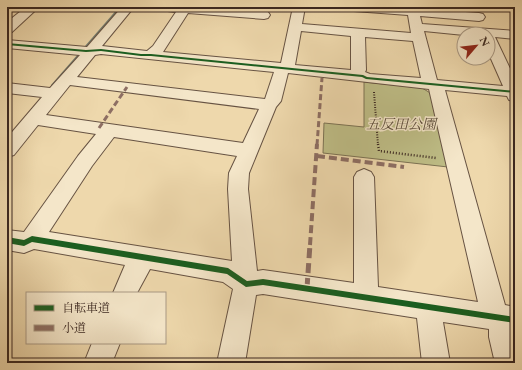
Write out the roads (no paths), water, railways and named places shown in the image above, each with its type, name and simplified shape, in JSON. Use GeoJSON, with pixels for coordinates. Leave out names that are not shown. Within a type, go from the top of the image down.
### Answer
{"type":"FeatureCollection","features":[{"type":"Feature","properties":{"kind":"street"},"geometry":{"type":"LineString","coordinates":[[7,29],[33,7]]}},
{"type":"Feature","properties":{"kind":"street"},"geometry":{"type":"LineString","coordinates":[[7,150],[34,119],[49,93],[66,80],[85,51],[128,7]]}},
{"type":"Feature","properties":{"kind":"street"},"geometry":{"type":"LineString","coordinates":[[163,7],[264,15]]}},
{"type":"Feature","properties":{"kind":"street"},"geometry":{"type":"LineString","coordinates":[[231,363],[246,284],[238,189],[239,173],[285,69],[298,7]]}},
{"type":"Feature","properties":{"kind":"street"},"geometry":{"type":"LineString","coordinates":[[354,7],[413,12],[477,12],[483,26]]}},
{"type":"Feature","properties":{"kind":"street"},"geometry":{"type":"LineString","coordinates":[[151,55],[158,49],[184,8]]}},
{"type":"Feature","properties":{"kind":"street"},"geometry":{"type":"LineString","coordinates":[[413,12],[454,160],[504,318],[502,337],[509,363]]}},
{"type":"Feature","properties":{"kind":"street"},"geometry":{"type":"LineString","coordinates":[[294,27],[358,33],[456,33]]}},
{"type":"Feature","properties":{"kind":"street"},"geometry":{"type":"LineString","coordinates":[[355,76],[359,70],[358,33]]}},
{"type":"Feature","properties":{"kind":"street"},"geometry":{"type":"LineString","coordinates":[[496,34],[515,35]]}},
{"type":"Feature","properties":{"kind":"street"},"geometry":{"type":"LineString","coordinates":[[7,44],[85,51],[101,50],[514,93]]}},
{"type":"Feature","properties":{"kind":"street"},"geometry":{"type":"LineString","coordinates":[[496,54],[514,93]]}},
{"type":"Feature","properties":{"kind":"street"},"geometry":{"type":"LineString","coordinates":[[66,80],[269,105]]}},
{"type":"Feature","properties":{"kind":"street"},"geometry":{"type":"LineString","coordinates":[[7,88],[49,93]]}},
{"type":"Feature","properties":{"kind":"street"},"geometry":{"type":"LineString","coordinates":[[34,119],[249,151]]}},
{"type":"Feature","properties":{"kind":"street"},"geometry":{"type":"LineString","coordinates":[[7,240],[24,243],[32,239],[85,161],[109,130]]}},
{"type":"Feature","properties":{"kind":"street"},"geometry":{"type":"LineString","coordinates":[[364,177],[366,298]]}},
{"type":"Feature","properties":{"kind":"street"},"geometry":{"type":"LineString","coordinates":[[32,239],[228,271],[246,284],[263,282],[504,318]]}},
{"type":"Feature","properties":{"kind":"street"},"geometry":{"type":"LineString","coordinates":[[126,292],[133,274],[144,257]]}},
{"type":"Feature","properties":{"kind":"street"},"geometry":{"type":"LineString","coordinates":[[428,307],[436,363]]}},
{"type":"Feature","properties":{"kind":"street"},"geometry":{"type":"LineString","coordinates":[[98,363],[106,344]]}},
{"type":"Feature","properties":{"kind":"waterway"},"geometry":{"type":"LineString","coordinates":[[52,86],[121,7]]}},
{"type":"Feature","properties":{"kind":"park label","name":"五反田公園"},"geometry":{"type":"Point","coordinates":[401,124]}}]}
